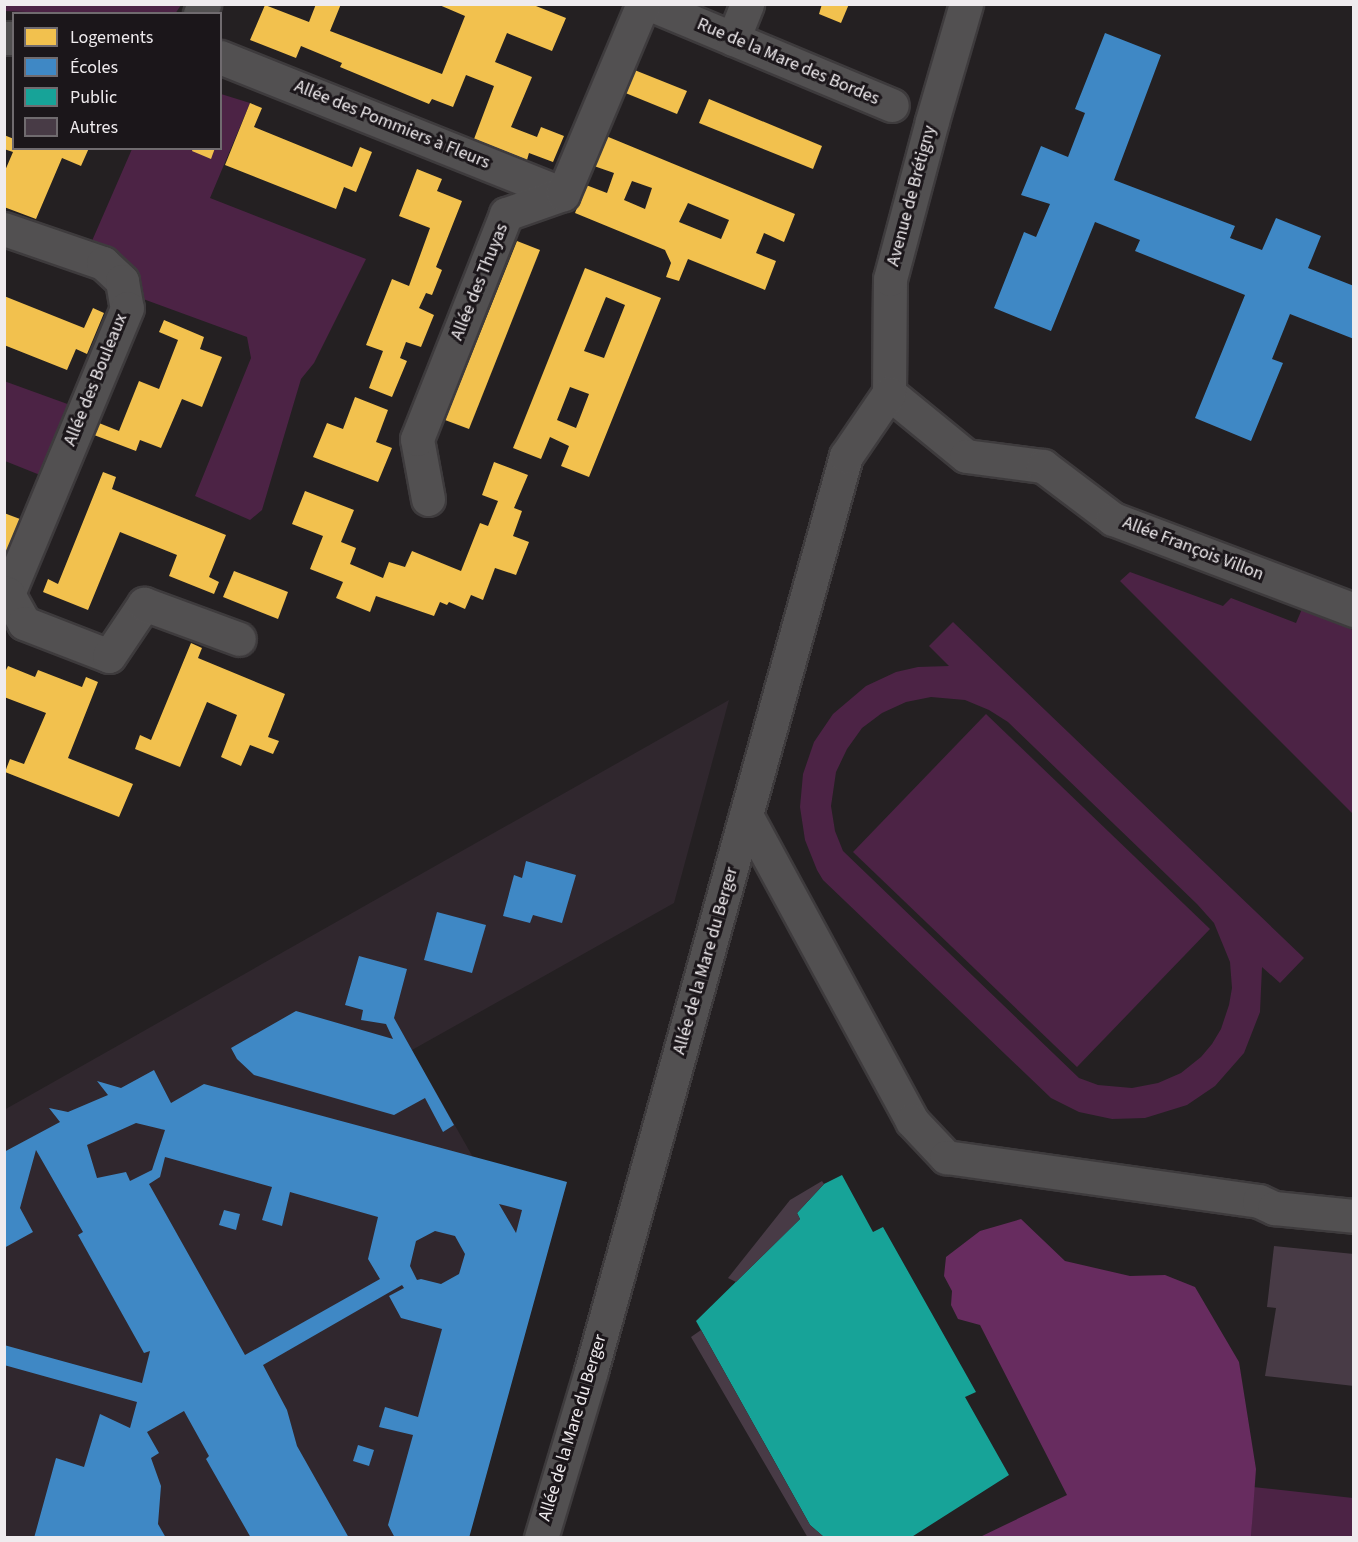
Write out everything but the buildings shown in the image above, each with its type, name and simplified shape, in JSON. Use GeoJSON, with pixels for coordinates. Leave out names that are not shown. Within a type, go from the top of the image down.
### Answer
{"type":"FeatureCollection","features":[{"type":"Feature","properties":{"kind":"street"},"geometry":{"type":"LineString","coordinates":[[563,194],[643,4]]}},
{"type":"Feature","properties":{"kind":"street","name":"Rue de la Mare des Bordes"},"geometry":{"type":"LineString","coordinates":[[650,4],[892,105]]}},
{"type":"Feature","properties":{"kind":"street"},"geometry":{"type":"LineString","coordinates":[[733,39],[747,4]]}},
{"type":"Feature","properties":{"kind":"street","name":"Avenue de Brétigny"},"geometry":{"type":"LineString","coordinates":[[889,393],[890,279],[966,4]]}},
{"type":"Feature","properties":{"kind":"street","name":"Allée des Pommiers à Fleurs"},"geometry":{"type":"LineString","coordinates":[[222,58],[563,194]]}},
{"type":"Feature","properties":{"kind":"street","name":"Allée des Thuyas"},"geometry":{"type":"LineString","coordinates":[[428,499],[417,439],[506,214],[563,194]]}},
{"type":"Feature","properties":{"kind":"street","name":"Allée des Bouleaux"},"geometry":{"type":"LineString","coordinates":[[4,229],[103,263],[122,281],[127,308],[6,593]]}},
{"type":"Feature","properties":{"kind":"street","name":"Allée François Villon"},"geometry":{"type":"LineString","coordinates":[[889,393],[966,456],[1043,466],[1113,519],[1353,610]]}},
{"type":"Feature","properties":{"kind":"street","name":"Allée de la Mare du Berger"},"geometry":{"type":"LineString","coordinates":[[541,1538],[579,1441],[746,815],[846,456],[889,393]]}},
{"type":"Feature","properties":{"kind":"street"},"geometry":{"type":"LineString","coordinates":[[6,593],[24,623],[109,656],[144,604],[239,639]]}},
{"type":"Feature","properties":{"kind":"street"},"geometry":{"type":"LineString","coordinates":[[746,815],[912,1120],[946,1156],[1259,1201],[1274,1208],[1353,1216]]}},
{"type":"Feature","properties":{"kind":"shaded area"},"geometry":{"type":"Polygon","coordinates":[[[5,4],[181,5],[176,12],[5,11],[5,4]]]}},
{"type":"Feature","properties":{"kind":"shaded area"},"geometry":{"type":"Polygon","coordinates":[[[222,94],[250,103],[210,198],[366,259],[314,363],[301,379],[262,510],[250,520],[195,496],[251,358],[247,337],[124,292],[85,257],[132,150],[222,150],[222,94]]]}},
{"type":"Feature","properties":{"kind":"shaded area"},"geometry":{"type":"Polygon","coordinates":[[[4,381],[84,410],[55,481],[5,461],[4,381]]]}},
{"type":"Feature","properties":{"kind":"shaded area"},"geometry":{"type":"Polygon","coordinates":[[[1130,572],[1223,606],[1231,598],[1296,623],[1302,609],[1353,630],[1353,814],[1120,581],[1130,572]]]}},
{"type":"Feature","properties":{"kind":"shaded area"},"geometry":{"type":"Polygon","coordinates":[[[953,622],[1304,958],[1280,983],[1262,967],[1260,1012],[1244,1053],[1215,1086],[1187,1105],[1145,1118],[1112,1119],[1079,1112],[1051,1098],[823,880],[817,870],[805,840],[800,807],[803,774],[814,742],[833,714],[866,686],[896,672],[918,667],[949,666],[929,646],[953,622]],[[931,697],[906,702],[882,713],[862,728],[847,749],[836,772],[831,806],[835,831],[843,851],[1079,1078],[1098,1085],[1132,1088],[1158,1083],[1181,1073],[1201,1057],[1212,1044],[1221,1029],[1229,1005],[1232,988],[1230,962],[1214,923],[1008,722],[989,710],[965,700],[931,697]]]}},
{"type":"Feature","properties":{"kind":"shaded area"},"geometry":{"type":"Polygon","coordinates":[[[729,700],[674,903],[412,1050],[474,1159],[567,1182],[469,1537],[5,1537],[4,1110],[729,700]]]}},
{"type":"Feature","properties":{"kind":"shaded area"},"geometry":{"type":"Polygon","coordinates":[[[986,714],[1210,929],[1077,1067],[853,852],[986,714]]]}},
{"type":"Feature","properties":{"kind":"shaded area"},"geometry":{"type":"Polygon","coordinates":[[[1021,1219],[1065,1261],[1130,1276],[1165,1275],[1195,1287],[1239,1362],[1256,1469],[1251,1537],[980,1537],[1067,1495],[980,1325],[958,1319],[951,1305],[952,1291],[944,1276],[946,1257],[980,1231],[1021,1219]]]}},
{"type":"Feature","properties":{"kind":"shaded area"},"geometry":{"type":"Polygon","coordinates":[[[1253,1487],[1353,1498],[1353,1537],[1251,1538],[1253,1487]]]}}]}
